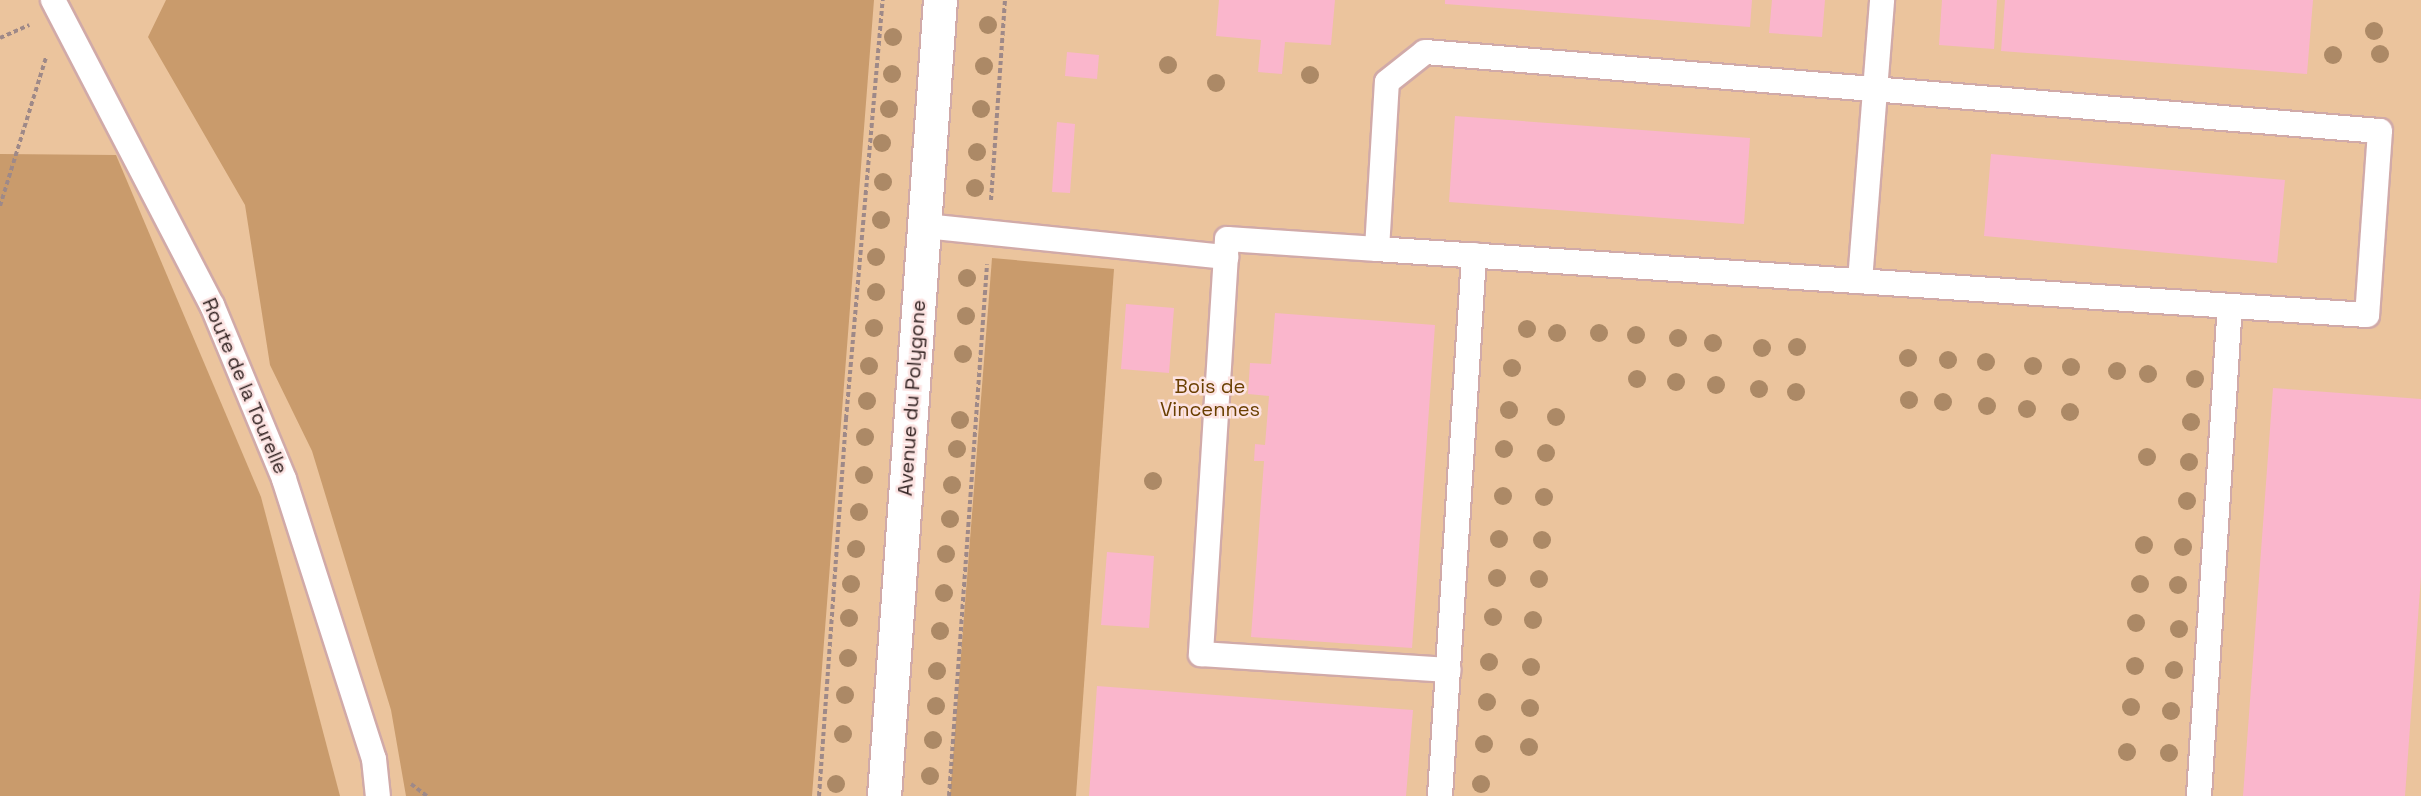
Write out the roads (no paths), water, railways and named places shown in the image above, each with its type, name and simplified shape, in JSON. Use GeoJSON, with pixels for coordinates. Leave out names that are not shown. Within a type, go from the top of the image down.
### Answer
{"type":"FeatureCollection","features":[{"type":"Feature","properties":{"kind":"street","name":"Avenue du Polygone"},"geometry":{"type":"LineString","coordinates":[[884,796],[940,0]]}},
{"type":"Feature","properties":{"kind":"lane"},"geometry":{"type":"LineString","coordinates":[[1860,281],[1882,0]]}},
{"type":"Feature","properties":{"kind":"lane","name":"Route de la Tourelle"},"geometry":{"type":"LineString","coordinates":[[56,5],[212,305],[284,479],[374,759],[378,796]]}},
{"type":"Feature","properties":{"kind":"lane"},"geometry":{"type":"LineString","coordinates":[[1377,249],[1387,82],[1425,52],[2380,131],[2367,315],[1474,255],[1377,249],[1227,239],[1201,654],[1448,670]]}},
{"type":"Feature","properties":{"kind":"lane"},"geometry":{"type":"LineString","coordinates":[[925,226],[1226,257]]}},
{"type":"Feature","properties":{"kind":"lane"},"geometry":{"type":"LineString","coordinates":[[1440,796],[1474,255]]}},
{"type":"Feature","properties":{"kind":"lane"},"geometry":{"type":"LineString","coordinates":[[2199,796],[2230,306]]}},
{"type":"Feature","properties":{"kind":"park label","name":"Bois de Vincennes"},"geometry":{"type":"Point","coordinates":[1210,398]}}]}
